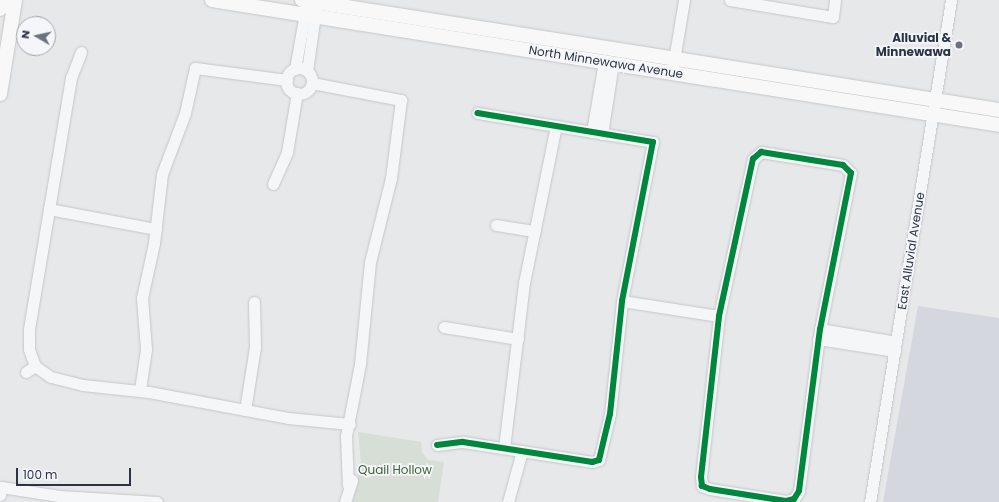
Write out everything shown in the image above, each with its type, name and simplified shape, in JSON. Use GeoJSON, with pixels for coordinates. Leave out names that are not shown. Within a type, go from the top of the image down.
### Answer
{"type":"FeatureCollection","features":[{"type":"Feature","properties":{"kind":"main road"},"geometry":{"type":"LineString","coordinates":[[0,9],[2,0]]}},
{"type":"Feature","properties":{"kind":"main road"},"geometry":{"type":"LineString","coordinates":[[0,94],[15,0]]}},
{"type":"Feature","properties":{"kind":"main road","name":"North Minnewawa Avenue"},"geometry":{"type":"LineString","coordinates":[[212,0],[310,5],[675,58],[999,110]]}},
{"type":"Feature","properties":{"kind":"main road","name":"North Minnewawa Avenue"},"geometry":{"type":"LineString","coordinates":[[310,5],[608,62],[999,126]]}},
{"type":"Feature","properties":{"kind":"street"},"geometry":{"type":"LineString","coordinates":[[672,72],[684,0]]}},
{"type":"Feature","properties":{"kind":"street"},"geometry":{"type":"LineString","coordinates":[[732,0],[833,16],[836,0]]}},
{"type":"Feature","properties":{"kind":"street","name":"East Alluvial Avenue"},"geometry":{"type":"LineString","coordinates":[[870,502],[951,0]]}},
{"type":"Feature","properties":{"kind":"street"},"geometry":{"type":"LineString","coordinates":[[287,80],[295,69],[310,5]]}},
{"type":"Feature","properties":{"kind":"street"},"geometry":{"type":"LineString","coordinates":[[310,5],[307,71],[312,83]]}},
{"type":"Feature","properties":{"kind":"street"},"geometry":{"type":"LineString","coordinates":[[81,52],[70,78],[28,339],[35,366],[51,377],[65,381],[140,390],[350,428]]}},
{"type":"Feature","properties":{"kind":"street"},"geometry":{"type":"LineString","coordinates":[[597,133],[608,62]]}},
{"type":"Feature","properties":{"kind":"street"},"geometry":{"type":"LineString","coordinates":[[140,390],[146,349],[142,298],[156,229],[165,160],[185,114],[195,68],[287,80]]}},
{"type":"Feature","properties":{"kind":"street"},"geometry":{"type":"LineString","coordinates":[[295,69],[307,71]]}},
{"type":"Feature","properties":{"kind":"street"},"geometry":{"type":"LineString","coordinates":[[287,80],[291,90],[297,93],[307,91],[312,83]]}},
{"type":"Feature","properties":{"kind":"street"},"geometry":{"type":"LineString","coordinates":[[312,83],[401,100],[391,178],[370,262],[360,364],[350,428],[346,436],[348,485],[345,502]]}},
{"type":"Feature","properties":{"kind":"street"},"geometry":{"type":"LineString","coordinates":[[273,184],[287,152],[297,93]]}},
{"type":"Feature","properties":{"kind":"street"},"geometry":{"type":"LineString","coordinates":[[437,445],[463,442],[592,462],[599,460],[610,414],[622,301],[653,142],[477,114]]}},
{"type":"Feature","properties":{"kind":"street"},"geometry":{"type":"LineString","coordinates":[[504,448],[524,283],[536,231],[556,126]]}},
{"type":"Feature","properties":{"kind":"street"},"geometry":{"type":"LineString","coordinates":[[761,152],[849,168],[839,241],[819,334],[806,446],[799,490],[794,499],[786,501],[702,486],[701,477],[719,316],[753,159],[761,152]]}},
{"type":"Feature","properties":{"kind":"street"},"geometry":{"type":"LineString","coordinates":[[49,209],[156,229]]}},
{"type":"Feature","properties":{"kind":"street"},"geometry":{"type":"LineString","coordinates":[[496,225],[536,231]]}},
{"type":"Feature","properties":{"kind":"street"},"geometry":{"type":"LineString","coordinates":[[622,301],[719,316]]}},
{"type":"Feature","properties":{"kind":"street"},"geometry":{"type":"LineString","coordinates":[[245,410],[255,347],[254,302]]}},
{"type":"Feature","properties":{"kind":"street"},"geometry":{"type":"LineString","coordinates":[[444,327],[518,339]]}},
{"type":"Feature","properties":{"kind":"street"},"geometry":{"type":"LineString","coordinates":[[819,334],[895,346]]}},
{"type":"Feature","properties":{"kind":"street"},"geometry":{"type":"LineString","coordinates":[[26,372],[35,366]]}},
{"type":"Feature","properties":{"kind":"street"},"geometry":{"type":"LineString","coordinates":[[508,502],[522,451]]}},
{"type":"Feature","properties":{"kind":"street"},"geometry":{"type":"LineString","coordinates":[[1,491],[158,502]]}},
{"type":"Feature","properties":{"kind":"shaded area"},"geometry":{"type":"Polygon","coordinates":[[[918,306],[999,318],[999,502],[883,502],[918,306]]]}},
{"type":"Feature","properties":{"kind":"green space","name":"Quail Hollow"},"geometry":{"type":"Polygon","coordinates":[[[358,432],[421,442],[422,452],[428,460],[444,462],[438,502],[353,502],[361,462],[358,432]]]}},
{"type":"Feature","properties":{"kind":"cycle path"},"geometry":{"type":"LineString","coordinates":[[437,445],[463,442],[592,462],[599,460],[610,414],[622,301],[653,142],[477,113]]}},
{"type":"Feature","properties":{"kind":"cycle path"},"geometry":{"type":"LineString","coordinates":[[761,152],[843,165],[851,173],[820,329],[799,491],[794,499],[786,501],[710,489],[702,486],[701,477],[719,316],[753,159],[761,152]]}},
{"type":"Feature","properties":{"kind":"place","name":"Alluvial & Minnewawa"},"geometry":{"type":"Point","coordinates":[959,45]}}]}
